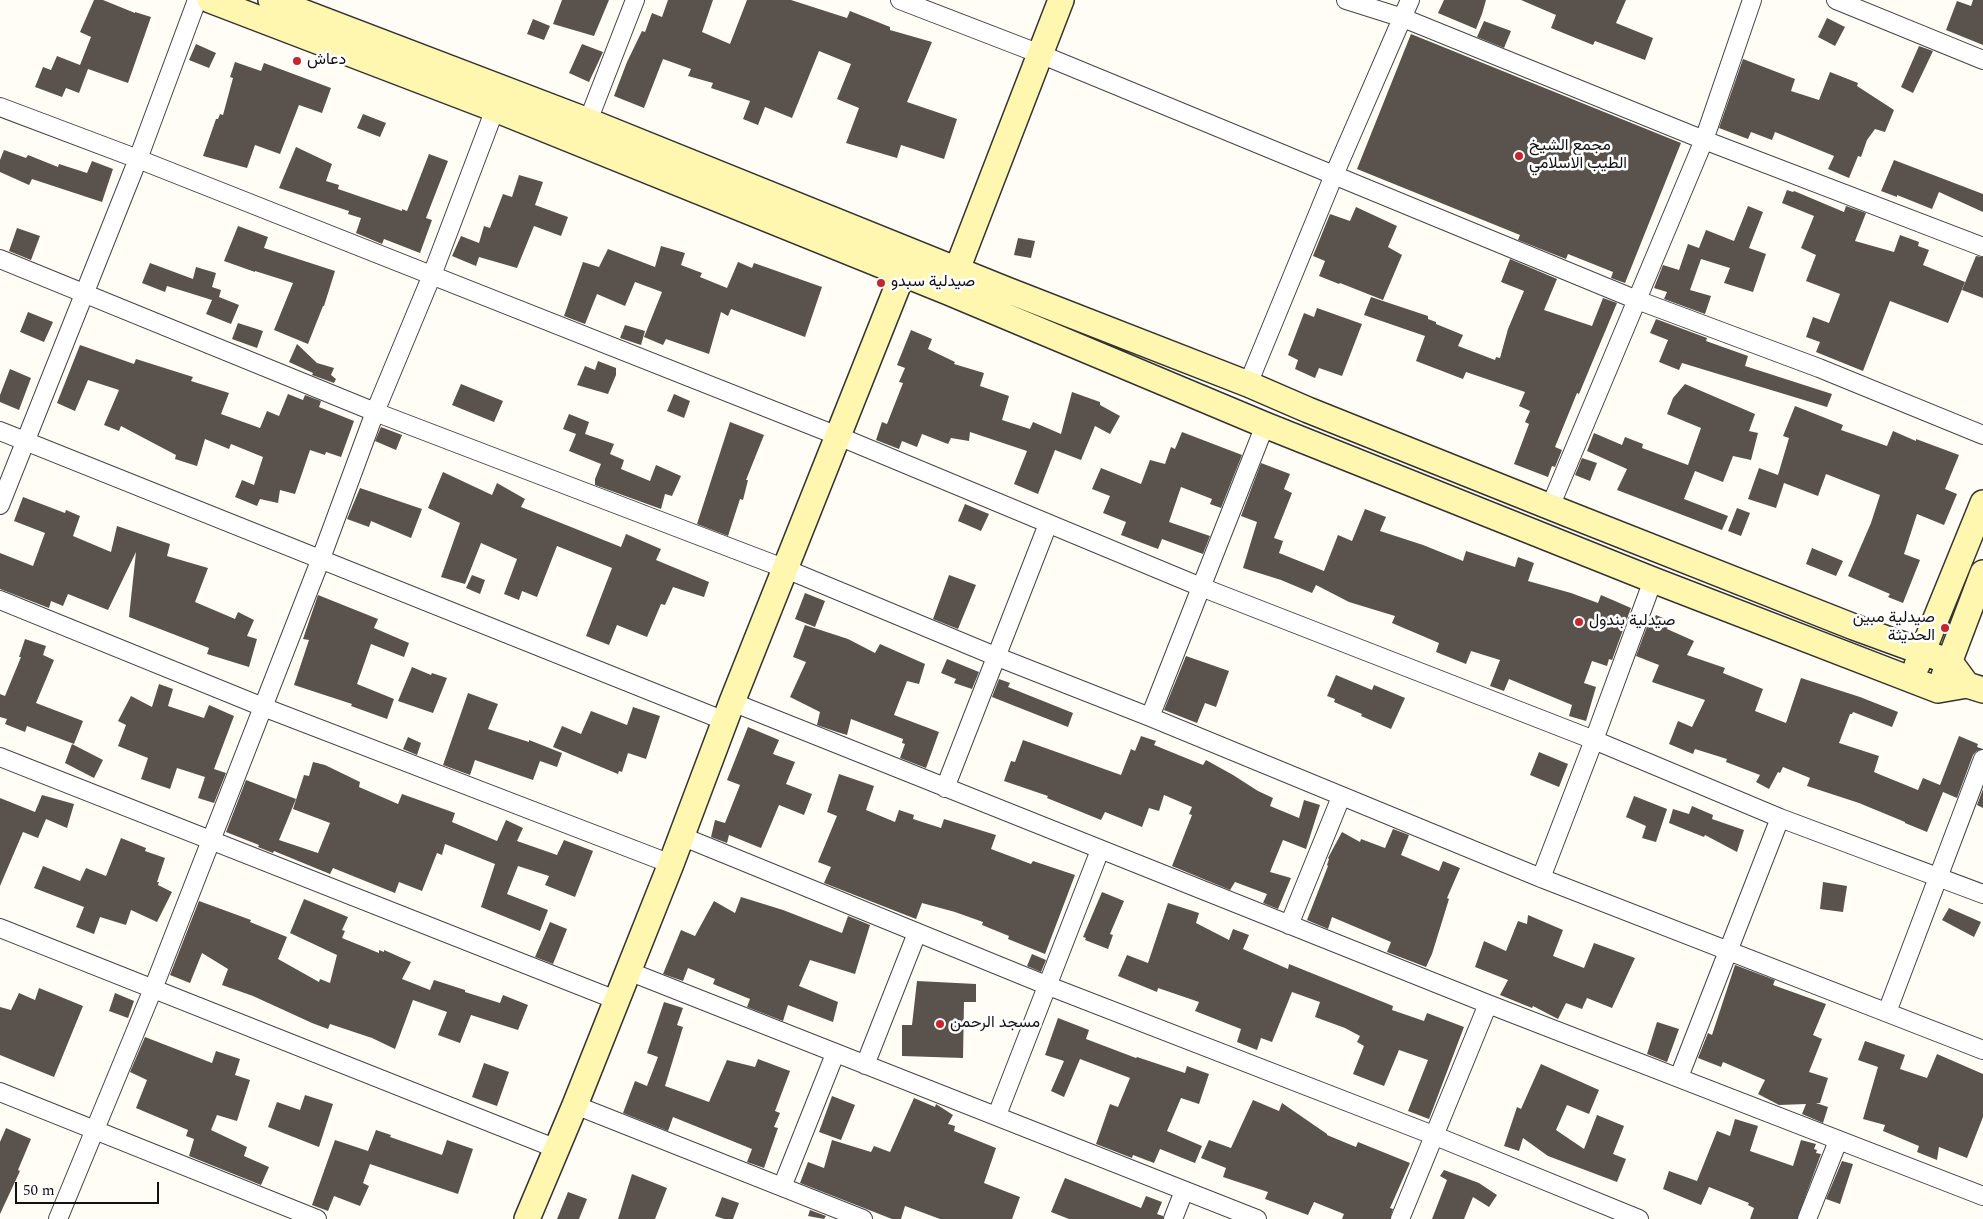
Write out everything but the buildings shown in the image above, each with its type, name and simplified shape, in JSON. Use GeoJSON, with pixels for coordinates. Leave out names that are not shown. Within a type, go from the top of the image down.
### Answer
{"type":"FeatureCollection","features":[{"type":"Feature","properties":{"kind":"main road"},"geometry":{"type":"LineString","coordinates":[[210,0],[282,8],[588,121],[1248,384],[1550,507],[1854,627],[1950,662],[1975,688]]}},
{"type":"Feature","properties":{"kind":"main road"},"geometry":{"type":"LineString","coordinates":[[948,292],[1061,0]]}},
{"type":"Feature","properties":{"kind":"main road"},"geometry":{"type":"LineString","coordinates":[[282,8],[495,110],[948,292],[1266,425],[1653,580],[1938,690],[1975,688]]}},
{"type":"Feature","properties":{"kind":"main road"},"geometry":{"type":"LineString","coordinates":[[527,1219],[557,1150],[671,864],[728,712],[912,251]]}},
{"type":"Feature","properties":{"kind":"main road"},"geometry":{"type":"LineString","coordinates":[[1911,679],[1924,652],[1983,503]]}},
{"type":"Feature","properties":{"kind":"main road"},"geometry":{"type":"LineString","coordinates":[[1938,690],[1983,573]]}},
{"type":"Feature","properties":{"kind":"street"},"geometry":{"type":"LineString","coordinates":[[0,505],[138,160],[197,0]]}},
{"type":"Feature","properties":{"kind":"street"},"geometry":{"type":"LineString","coordinates":[[588,121],[634,0]]}},
{"type":"Feature","properties":{"kind":"street"},"geometry":{"type":"LineString","coordinates":[[900,0],[1040,54],[1637,300],[1819,368],[1983,435]]}},
{"type":"Feature","properties":{"kind":"street"},"geometry":{"type":"LineString","coordinates":[[1346,0],[1403,18],[1704,140],[1983,247]]}},
{"type":"Feature","properties":{"kind":"street"},"geometry":{"type":"LineString","coordinates":[[1248,384],[1334,175],[1410,0]]}},
{"type":"Feature","properties":{"kind":"street"},"geometry":{"type":"LineString","coordinates":[[1550,507],[1704,140],[1752,0]]}},
{"type":"Feature","properties":{"kind":"street"},"geometry":{"type":"LineString","coordinates":[[1836,0],[1983,60]]}},
{"type":"Feature","properties":{"kind":"street"},"geometry":{"type":"LineString","coordinates":[[0,107],[838,436],[1201,587],[1594,740],[1780,818],[1983,894]]}},
{"type":"Feature","properties":{"kind":"street"},"geometry":{"type":"LineString","coordinates":[[58,1219],[153,989],[320,560],[375,412],[432,275],[495,110]]}},
{"type":"Feature","properties":{"kind":"street"},"geometry":{"type":"LineString","coordinates":[[0,260],[84,292],[375,412],[786,569],[1541,878],[1983,1050]]}},
{"type":"Feature","properties":{"kind":"street"},"geometry":{"type":"LineString","coordinates":[[1150,717],[1266,425]]}},
{"type":"Feature","properties":{"kind":"street"},"geometry":{"type":"LineString","coordinates":[[0,431],[320,560],[728,712],[945,788],[1289,926],[1983,1196]]}},
{"type":"Feature","properties":{"kind":"street"},"geometry":{"type":"LineString","coordinates":[[945,788],[1048,524]]}},
{"type":"Feature","properties":{"kind":"street"},"geometry":{"type":"LineString","coordinates":[[1541,878],[1653,580]]}},
{"type":"Feature","properties":{"kind":"street"},"geometry":{"type":"LineString","coordinates":[[0,600],[263,707],[671,864]]}},
{"type":"Feature","properties":{"kind":"street"},"geometry":{"type":"LineString","coordinates":[[0,757],[616,1000]]}},
{"type":"Feature","properties":{"kind":"street"},"geometry":{"type":"LineString","coordinates":[[1887,1012],[1983,759]]}},
{"type":"Feature","properties":{"kind":"street"},"geometry":{"type":"LineString","coordinates":[[1289,926],[1341,797]]}},
{"type":"Feature","properties":{"kind":"street"},"geometry":{"type":"LineString","coordinates":[[1679,1077],[1780,818]]}},
{"type":"Feature","properties":{"kind":"street"},"geometry":{"type":"LineString","coordinates":[[681,836],[1046,985],[1433,1135],[1628,1217]]}},
{"type":"Feature","properties":{"kind":"street"},"geometry":{"type":"LineString","coordinates":[[996,1115],[1100,850]]}},
{"type":"Feature","properties":{"kind":"street"},"geometry":{"type":"LineString","coordinates":[[0,928],[557,1150]]}},
{"type":"Feature","properties":{"kind":"street"},"geometry":{"type":"LineString","coordinates":[[865,1065],[917,933]]}},
{"type":"Feature","properties":{"kind":"street"},"geometry":{"type":"LineString","coordinates":[[628,971],[1257,1219]]}},
{"type":"Feature","properties":{"kind":"street"},"geometry":{"type":"LineString","coordinates":[[1400,1219],[1488,1004]]}},
{"type":"Feature","properties":{"kind":"street"},"geometry":{"type":"LineString","coordinates":[[782,1187],[835,1054]]}},
{"type":"Feature","properties":{"kind":"street"},"geometry":{"type":"LineString","coordinates":[[0,1092],[317,1219]]}},
{"type":"Feature","properties":{"kind":"street"},"geometry":{"type":"LineString","coordinates":[[575,1105],[863,1219]]}},
{"type":"Feature","properties":{"kind":"street"},"geometry":{"type":"LineString","coordinates":[[1807,1219],[1838,1141]]}},
{"type":"Feature","properties":{"kind":"street"},"geometry":{"type":"LineString","coordinates":[[1173,1219],[1184,1191]]}},
{"type":"Feature","properties":{"kind":"place","name":"دعاش"},"geometry":{"type":"Point","coordinates":[297,61]}},
{"type":"Feature","properties":{"kind":"place","name":"مجمع الشيخ الطيب الاسلامي"},"geometry":{"type":"Point","coordinates":[1519,156]}},
{"type":"Feature","properties":{"kind":"place","name":"صيدلية سبدو"},"geometry":{"type":"Point","coordinates":[881,283]}},
{"type":"Feature","properties":{"kind":"place","name":"صيدلية بندول"},"geometry":{"type":"Point","coordinates":[1579,622]}},
{"type":"Feature","properties":{"kind":"place","name":"صيدلية مبين الحديثة"},"geometry":{"type":"Point","coordinates":[1945,628]}},
{"type":"Feature","properties":{"kind":"place","name":"مسجد الرحمن"},"geometry":{"type":"Point","coordinates":[940,1024]}}]}
